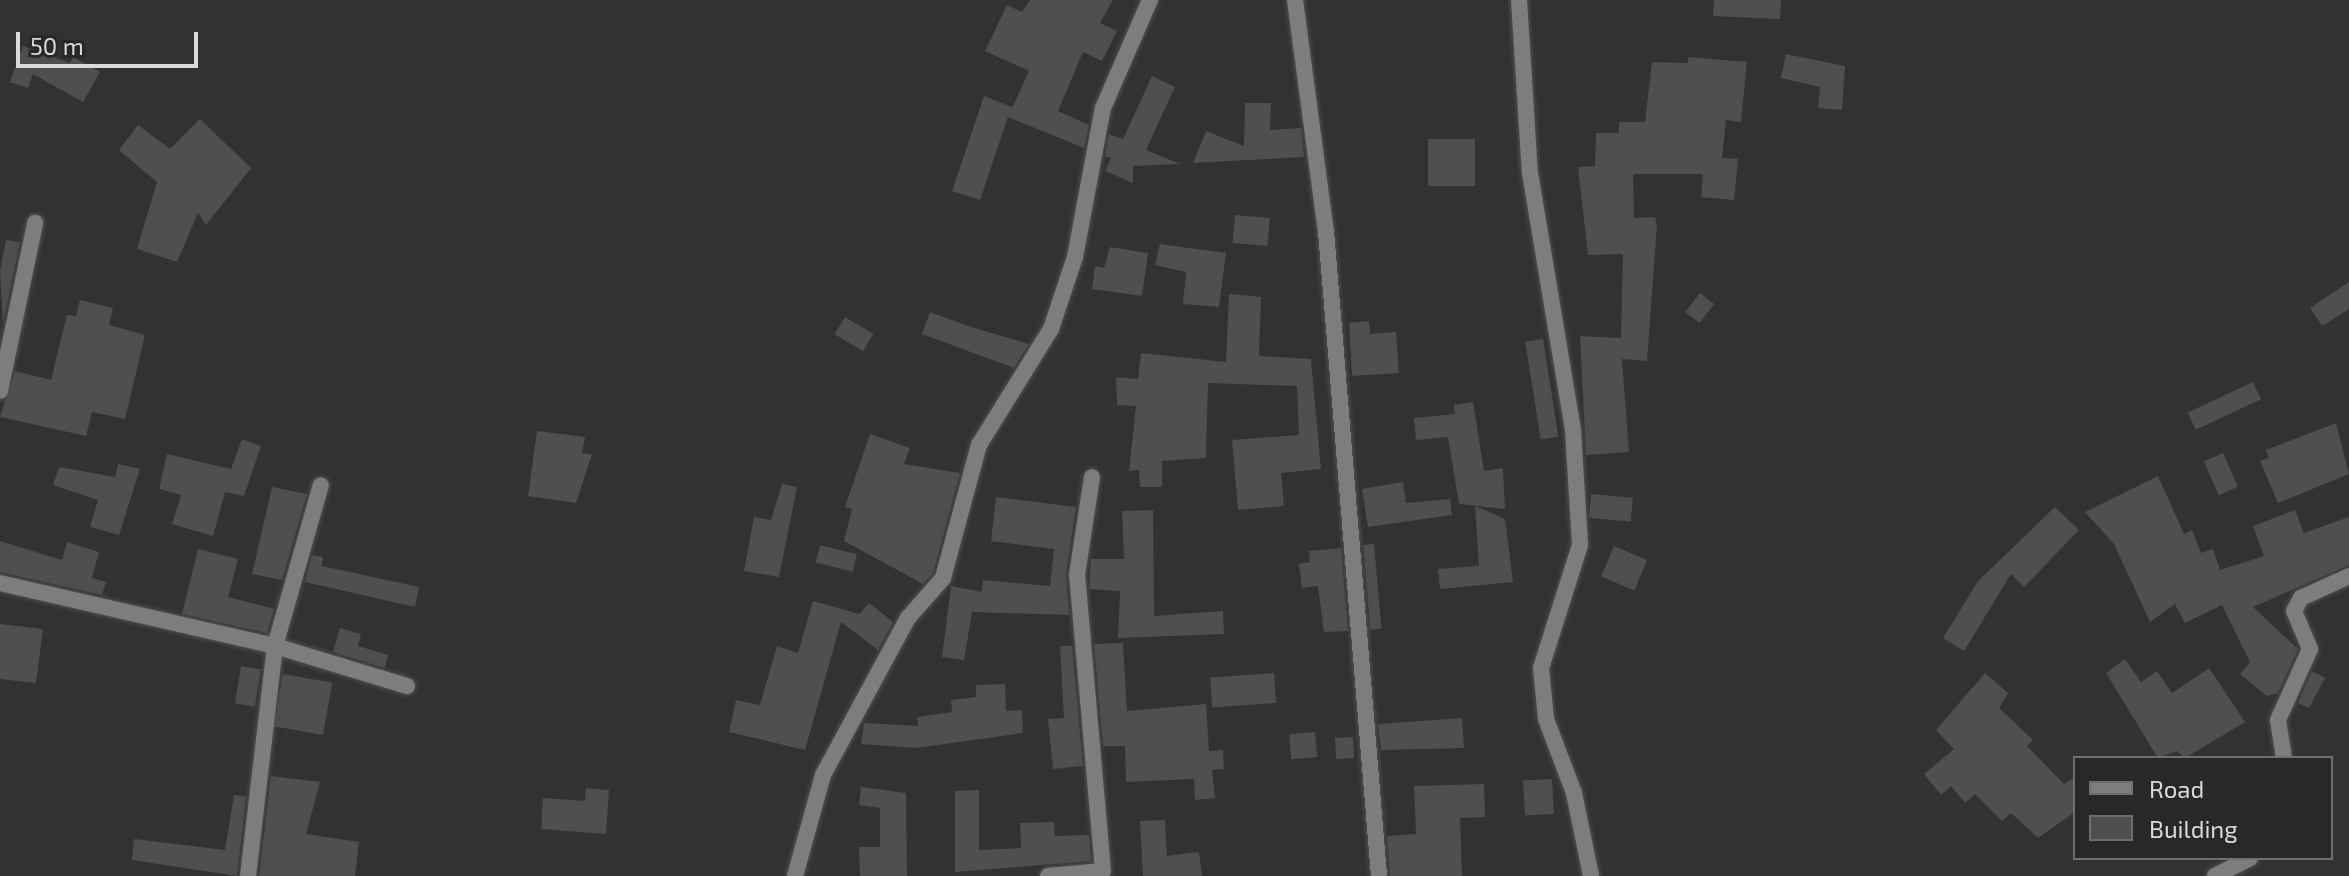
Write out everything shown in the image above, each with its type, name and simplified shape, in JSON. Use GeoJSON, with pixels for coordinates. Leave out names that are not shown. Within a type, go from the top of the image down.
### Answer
{"type":"FeatureCollection","features":[{"type":"Feature","properties":{"kind":"street"},"geometry":{"type":"LineString","coordinates":[[795,876],[823,775],[908,618],[943,578],[979,445],[1051,329],[1075,257],[1103,108],[1150,0]]}},
{"type":"Feature","properties":{"kind":"street"},"geometry":{"type":"LineString","coordinates":[[1295,0],[1326,231],[1379,876]]}},
{"type":"Feature","properties":{"kind":"street"},"geometry":{"type":"LineString","coordinates":[[1519,0],[1530,173],[1573,430],[1580,545],[1541,668],[1546,719],[1574,793],[1591,876]]}},
{"type":"Feature","properties":{"kind":"street"},"geometry":{"type":"LineString","coordinates":[[0,391],[35,223]]}},
{"type":"Feature","properties":{"kind":"street"},"geometry":{"type":"LineString","coordinates":[[1048,876],[1103,871],[1077,575],[1092,477]]}},
{"type":"Feature","properties":{"kind":"street"},"geometry":{"type":"LineString","coordinates":[[248,876],[275,646],[321,485]]}},
{"type":"Feature","properties":{"kind":"street"},"geometry":{"type":"LineString","coordinates":[[2284,756],[2278,720],[2310,649],[2294,611],[2301,598],[2349,576]]}},
{"type":"Feature","properties":{"kind":"street"},"geometry":{"type":"LineString","coordinates":[[0,583],[275,646],[407,686]]}},
{"type":"Feature","properties":{"kind":"street"},"geometry":{"type":"LineString","coordinates":[[2215,876],[2246,860]]}},
{"type":"Feature","properties":{"kind":"building"},"geometry":{"type":"Polygon","coordinates":[[[1030,0],[1113,0],[1100,23],[1117,31],[1102,61],[1083,52],[1058,111],[1089,125],[1084,148],[1008,117],[980,200],[952,191],[984,96],[1012,107],[1009,115],[1029,71],[985,51],[1007,5],[1022,12],[1030,0]]]}},
{"type":"Feature","properties":{"kind":"building"},"geometry":{"type":"Polygon","coordinates":[[[1714,0],[1781,0],[1780,19],[1713,16],[1714,0]]]}},
{"type":"Feature","properties":{"kind":"building"},"geometry":{"type":"Polygon","coordinates":[[[23,46],[70,63],[73,57],[100,72],[83,102],[33,74],[28,88],[10,82],[23,46]]]}},
{"type":"Feature","properties":{"kind":"building"},"geometry":{"type":"Polygon","coordinates":[[[1786,54],[1845,66],[1842,110],[1818,108],[1820,87],[1781,78],[1786,54]]]}},
{"type":"Feature","properties":{"kind":"building"},"geometry":{"type":"Polygon","coordinates":[[[1688,57],[1747,62],[1741,122],[1726,120],[1722,158],[1738,159],[1734,200],[1701,197],[1703,174],[1633,174],[1634,218],[1655,217],[1657,225],[1647,361],[1622,359],[1629,452],[1586,455],[1580,336],[1621,338],[1623,254],[1588,255],[1578,167],[1595,166],[1596,133],[1619,133],[1619,122],[1645,122],[1652,62],[1688,63],[1688,57]]]}},
{"type":"Feature","properties":{"kind":"building"},"geometry":{"type":"Polygon","coordinates":[[[1152,76],[1175,87],[1146,150],[1180,164],[1133,166],[1133,183],[1105,171],[1111,158],[1105,156],[1109,134],[1123,139],[1152,76]]]}},
{"type":"Feature","properties":{"kind":"building"},"geometry":{"type":"Polygon","coordinates":[[[1245,103],[1271,103],[1270,130],[1301,128],[1304,157],[1193,163],[1206,131],[1244,146],[1245,103]]]}},
{"type":"Feature","properties":{"kind":"building"},"geometry":{"type":"Polygon","coordinates":[[[200,119],[251,168],[206,225],[198,213],[177,262],[137,249],[157,182],[119,150],[138,125],[170,149],[200,119]]]}},
{"type":"Feature","properties":{"kind":"building"},"geometry":{"type":"Polygon","coordinates":[[[1428,139],[1475,139],[1475,186],[1428,186],[1428,139]]]}},
{"type":"Feature","properties":{"kind":"building"},"geometry":{"type":"Polygon","coordinates":[[[1235,215],[1270,218],[1267,246],[1233,243],[1235,215]]]}},
{"type":"Feature","properties":{"kind":"building"},"geometry":{"type":"Polygon","coordinates":[[[6,240],[20,242],[3,323],[0,271],[6,240]]]}},
{"type":"Feature","properties":{"kind":"building"},"geometry":{"type":"Polygon","coordinates":[[[1160,244],[1226,253],[1219,307],[1183,304],[1186,272],[1155,265],[1160,244]]]}},
{"type":"Feature","properties":{"kind":"building"},"geometry":{"type":"Polygon","coordinates":[[[1110,247],[1148,253],[1142,296],[1092,289],[1095,266],[1104,268],[1110,247]]]}},
{"type":"Feature","properties":{"kind":"building"},"geometry":{"type":"Polygon","coordinates":[[[2349,282],[2349,309],[2322,326],[2310,308],[2349,282]]]}},
{"type":"Feature","properties":{"kind":"building"},"geometry":{"type":"Polygon","coordinates":[[[1700,293],[1714,304],[1699,323],[1685,312],[1700,293]]]}},
{"type":"Feature","properties":{"kind":"building"},"geometry":{"type":"Polygon","coordinates":[[[1229,294],[1261,297],[1259,356],[1311,359],[1321,469],[1281,473],[1284,506],[1238,510],[1232,440],[1299,435],[1297,386],[1208,383],[1206,458],[1162,461],[1162,487],[1140,487],[1139,470],[1129,471],[1136,406],[1117,405],[1116,377],[1138,379],[1141,353],[1226,362],[1229,294]]]}},
{"type":"Feature","properties":{"kind":"building"},"geometry":{"type":"Polygon","coordinates":[[[80,300],[113,308],[109,325],[145,335],[125,419],[92,412],[86,436],[0,417],[15,371],[51,380],[67,315],[76,316],[80,300]]]}},
{"type":"Feature","properties":{"kind":"building"},"geometry":{"type":"Polygon","coordinates":[[[930,312],[1029,344],[1014,368],[922,334],[930,312]]]}},
{"type":"Feature","properties":{"kind":"building"},"geometry":{"type":"Polygon","coordinates":[[[845,317],[873,334],[863,351],[835,334],[845,317]]]}},
{"type":"Feature","properties":{"kind":"building"},"geometry":{"type":"Polygon","coordinates":[[[1369,321],[1370,334],[1396,332],[1399,373],[1352,376],[1349,323],[1369,321]]]}},
{"type":"Feature","properties":{"kind":"building"},"geometry":{"type":"Polygon","coordinates":[[[1543,339],[1558,437],[1541,440],[1525,342],[1543,339]]]}},
{"type":"Feature","properties":{"kind":"building"},"geometry":{"type":"Polygon","coordinates":[[[2253,382],[2261,399],[2196,430],[2188,412],[2253,382]]]}},
{"type":"Feature","properties":{"kind":"building"},"geometry":{"type":"Polygon","coordinates":[[[1473,402],[1484,471],[1503,468],[1505,509],[1459,504],[1448,437],[1416,440],[1414,418],[1455,414],[1454,405],[1473,402]]]}},
{"type":"Feature","properties":{"kind":"building"},"geometry":{"type":"Polygon","coordinates":[[[2336,423],[2349,474],[2278,503],[2260,461],[2269,458],[2266,450],[2336,423]]]}},
{"type":"Feature","properties":{"kind":"building"},"geometry":{"type":"Polygon","coordinates":[[[537,431],[585,437],[582,453],[592,454],[576,503],[528,496],[537,431]]]}},
{"type":"Feature","properties":{"kind":"building"},"geometry":{"type":"Polygon","coordinates":[[[870,434],[910,448],[904,464],[960,473],[933,573],[923,584],[844,541],[852,509],[845,507],[870,434]]]}},
{"type":"Feature","properties":{"kind":"building"},"geometry":{"type":"Polygon","coordinates":[[[242,439],[261,446],[244,496],[225,492],[213,536],[172,524],[181,495],[159,489],[167,454],[231,469],[242,439]]]}},
{"type":"Feature","properties":{"kind":"building"},"geometry":{"type":"Polygon","coordinates":[[[2223,453],[2238,487],[2219,495],[2204,462],[2223,453]]]}},
{"type":"Feature","properties":{"kind":"building"},"geometry":{"type":"Polygon","coordinates":[[[118,464],[140,469],[119,535],[90,527],[98,500],[53,485],[59,467],[115,477],[118,464]]]}},
{"type":"Feature","properties":{"kind":"building"},"geometry":{"type":"Polygon","coordinates":[[[2158,476],[2184,534],[2192,530],[2201,553],[2213,549],[2220,570],[2264,556],[2253,526],[2295,510],[2304,533],[2349,517],[2349,565],[2253,607],[2298,649],[2278,693],[2267,696],[2240,674],[2250,662],[2222,605],[2185,623],[2175,604],[2150,622],[2114,544],[2085,512],[2158,476]]]}},
{"type":"Feature","properties":{"kind":"building"},"geometry":{"type":"Polygon","coordinates":[[[1403,482],[1406,503],[1450,499],[1452,515],[1368,527],[1362,489],[1403,482]]]}},
{"type":"Feature","properties":{"kind":"building"},"geometry":{"type":"Polygon","coordinates":[[[782,484],[797,487],[779,577],[744,571],[754,517],[771,520],[782,484]]]}},
{"type":"Feature","properties":{"kind":"building"},"geometry":{"type":"Polygon","coordinates":[[[272,487],[307,494],[282,580],[252,574],[272,487]]]}},
{"type":"Feature","properties":{"kind":"building"},"geometry":{"type":"Polygon","coordinates":[[[1591,494],[1633,498],[1631,522],[1589,518],[1591,494]]]}},
{"type":"Feature","properties":{"kind":"building"},"geometry":{"type":"Polygon","coordinates":[[[996,497],[1076,507],[1066,573],[1069,615],[972,612],[964,660],[942,657],[951,586],[982,592],[983,580],[1050,586],[1054,549],[991,541],[996,497]]]}},
{"type":"Feature","properties":{"kind":"building"},"geometry":{"type":"Polygon","coordinates":[[[1475,506],[1505,519],[1513,582],[1440,589],[1438,569],[1479,566],[1475,506]]]}},
{"type":"Feature","properties":{"kind":"building"},"geometry":{"type":"Polygon","coordinates":[[[2055,507],[2079,530],[2024,587],[2011,574],[1964,651],[1943,638],[1978,581],[2055,507]]]}},
{"type":"Feature","properties":{"kind":"building"},"geometry":{"type":"Polygon","coordinates":[[[1153,510],[1154,616],[1223,611],[1224,634],[1118,638],[1120,591],[1089,589],[1091,559],[1124,559],[1122,511],[1153,510]]]}},
{"type":"Feature","properties":{"kind":"building"},"geometry":{"type":"Polygon","coordinates":[[[0,541],[62,560],[67,542],[99,552],[92,578],[106,582],[102,595],[0,572],[0,541]]]}},
{"type":"Feature","properties":{"kind":"building"},"geometry":{"type":"Polygon","coordinates":[[[1374,544],[1381,629],[1370,630],[1363,545],[1374,544]]]}},
{"type":"Feature","properties":{"kind":"building"},"geometry":{"type":"Polygon","coordinates":[[[820,545],[857,554],[853,572],[816,562],[820,545]]]}},
{"type":"Feature","properties":{"kind":"building"},"geometry":{"type":"Polygon","coordinates":[[[1614,546],[1647,560],[1634,590],[1601,576],[1614,546]]]}},
{"type":"Feature","properties":{"kind":"building"},"geometry":{"type":"Polygon","coordinates":[[[1341,548],[1348,631],[1324,632],[1318,586],[1302,588],[1299,564],[1310,562],[1309,551],[1341,548]]]}},
{"type":"Feature","properties":{"kind":"building"},"geometry":{"type":"Polygon","coordinates":[[[198,549],[238,559],[228,597],[274,609],[267,633],[182,614],[198,549]]]}},
{"type":"Feature","properties":{"kind":"building"},"geometry":{"type":"Polygon","coordinates":[[[312,555],[323,557],[322,566],[419,587],[415,607],[305,582],[312,555]]]}},
{"type":"Feature","properties":{"kind":"building"},"geometry":{"type":"Polygon","coordinates":[[[813,601],[859,614],[869,603],[893,622],[878,650],[841,622],[805,750],[729,732],[736,700],[760,705],[777,646],[798,653],[813,601]]]}},
{"type":"Feature","properties":{"kind":"building"},"geometry":{"type":"Polygon","coordinates":[[[0,624],[43,629],[36,683],[0,679],[0,624]]]}},
{"type":"Feature","properties":{"kind":"building"},"geometry":{"type":"Polygon","coordinates":[[[340,628],[361,634],[358,646],[388,655],[385,668],[333,652],[340,628]]]}},
{"type":"Feature","properties":{"kind":"building"},"geometry":{"type":"Polygon","coordinates":[[[1123,643],[1127,711],[1206,704],[1209,751],[1223,750],[1224,769],[1212,770],[1215,798],[1195,800],[1194,779],[1126,782],[1125,746],[1103,746],[1094,644],[1123,643]]]}},
{"type":"Feature","properties":{"kind":"building"},"geometry":{"type":"Polygon","coordinates":[[[1060,646],[1072,646],[1083,766],[1053,769],[1048,719],[1064,718],[1060,646]]]}},
{"type":"Feature","properties":{"kind":"building"},"geometry":{"type":"Polygon","coordinates":[[[2125,659],[2141,682],[2157,671],[2172,693],[2209,668],[2245,722],[2188,756],[2177,751],[2157,756],[2106,673],[2125,659]]]}},
{"type":"Feature","properties":{"kind":"building"},"geometry":{"type":"Polygon","coordinates":[[[241,666],[261,669],[255,707],[235,704],[241,666]]]}},
{"type":"Feature","properties":{"kind":"building"},"geometry":{"type":"Polygon","coordinates":[[[2312,671],[2325,678],[2309,708],[2298,703],[2312,671]]]}},
{"type":"Feature","properties":{"kind":"building"},"geometry":{"type":"Polygon","coordinates":[[[1274,673],[1276,703],[1212,707],[1210,677],[1274,673]]]}},
{"type":"Feature","properties":{"kind":"building"},"geometry":{"type":"Polygon","coordinates":[[[1985,673],[2008,693],[1999,708],[2033,740],[2027,746],[2064,784],[2073,778],[2073,813],[2038,838],[2011,813],[2002,821],[1975,794],[1965,803],[1951,786],[1941,795],[1924,774],[1954,749],[1936,730],[1985,673]]]}},
{"type":"Feature","properties":{"kind":"building"},"geometry":{"type":"Polygon","coordinates":[[[283,674],[332,683],[323,735],[274,726],[283,674]]]}},
{"type":"Feature","properties":{"kind":"building"},"geometry":{"type":"Polygon","coordinates":[[[1005,684],[1006,711],[1022,710],[1023,733],[916,748],[861,744],[864,723],[918,726],[917,717],[952,712],[951,700],[976,697],[976,685],[1005,684]]]}},
{"type":"Feature","properties":{"kind":"building"},"geometry":{"type":"Polygon","coordinates":[[[1462,718],[1464,748],[1381,750],[1378,724],[1462,718]]]}},
{"type":"Feature","properties":{"kind":"building"},"geometry":{"type":"Polygon","coordinates":[[[1315,732],[1317,757],[1291,759],[1289,734],[1315,732]]]}},
{"type":"Feature","properties":{"kind":"building"},"geometry":{"type":"Polygon","coordinates":[[[1353,737],[1354,758],[1336,759],[1335,738],[1353,737]]]}},
{"type":"Feature","properties":{"kind":"building"},"geometry":{"type":"Polygon","coordinates":[[[271,776],[320,782],[306,834],[359,842],[355,876],[259,876],[271,776]]]}},
{"type":"Feature","properties":{"kind":"building"},"geometry":{"type":"Polygon","coordinates":[[[1552,779],[1554,814],[1525,815],[1523,781],[1552,779]]]}},
{"type":"Feature","properties":{"kind":"building"},"geometry":{"type":"Polygon","coordinates":[[[1484,784],[1485,817],[1460,818],[1462,876],[1390,876],[1387,836],[1416,834],[1414,786],[1484,784]]]}},
{"type":"Feature","properties":{"kind":"building"},"geometry":{"type":"Polygon","coordinates":[[[861,787],[906,793],[907,876],[860,876],[859,847],[880,847],[880,808],[859,805],[861,787]]]}},
{"type":"Feature","properties":{"kind":"building"},"geometry":{"type":"Polygon","coordinates":[[[586,788],[609,790],[606,834],[541,829],[543,798],[585,801],[586,788]]]}},
{"type":"Feature","properties":{"kind":"building"},"geometry":{"type":"Polygon","coordinates":[[[979,790],[979,850],[1021,848],[1020,823],[1054,822],[1055,836],[1089,835],[1091,861],[955,872],[955,791],[979,790]]]}},
{"type":"Feature","properties":{"kind":"building"},"geometry":{"type":"Polygon","coordinates":[[[234,795],[246,796],[237,876],[132,860],[134,839],[225,850],[234,795]]]}},
{"type":"Feature","properties":{"kind":"building"},"geometry":{"type":"Polygon","coordinates":[[[1165,820],[1167,856],[1199,852],[1202,876],[1143,876],[1140,821],[1165,820]]]}}]}
